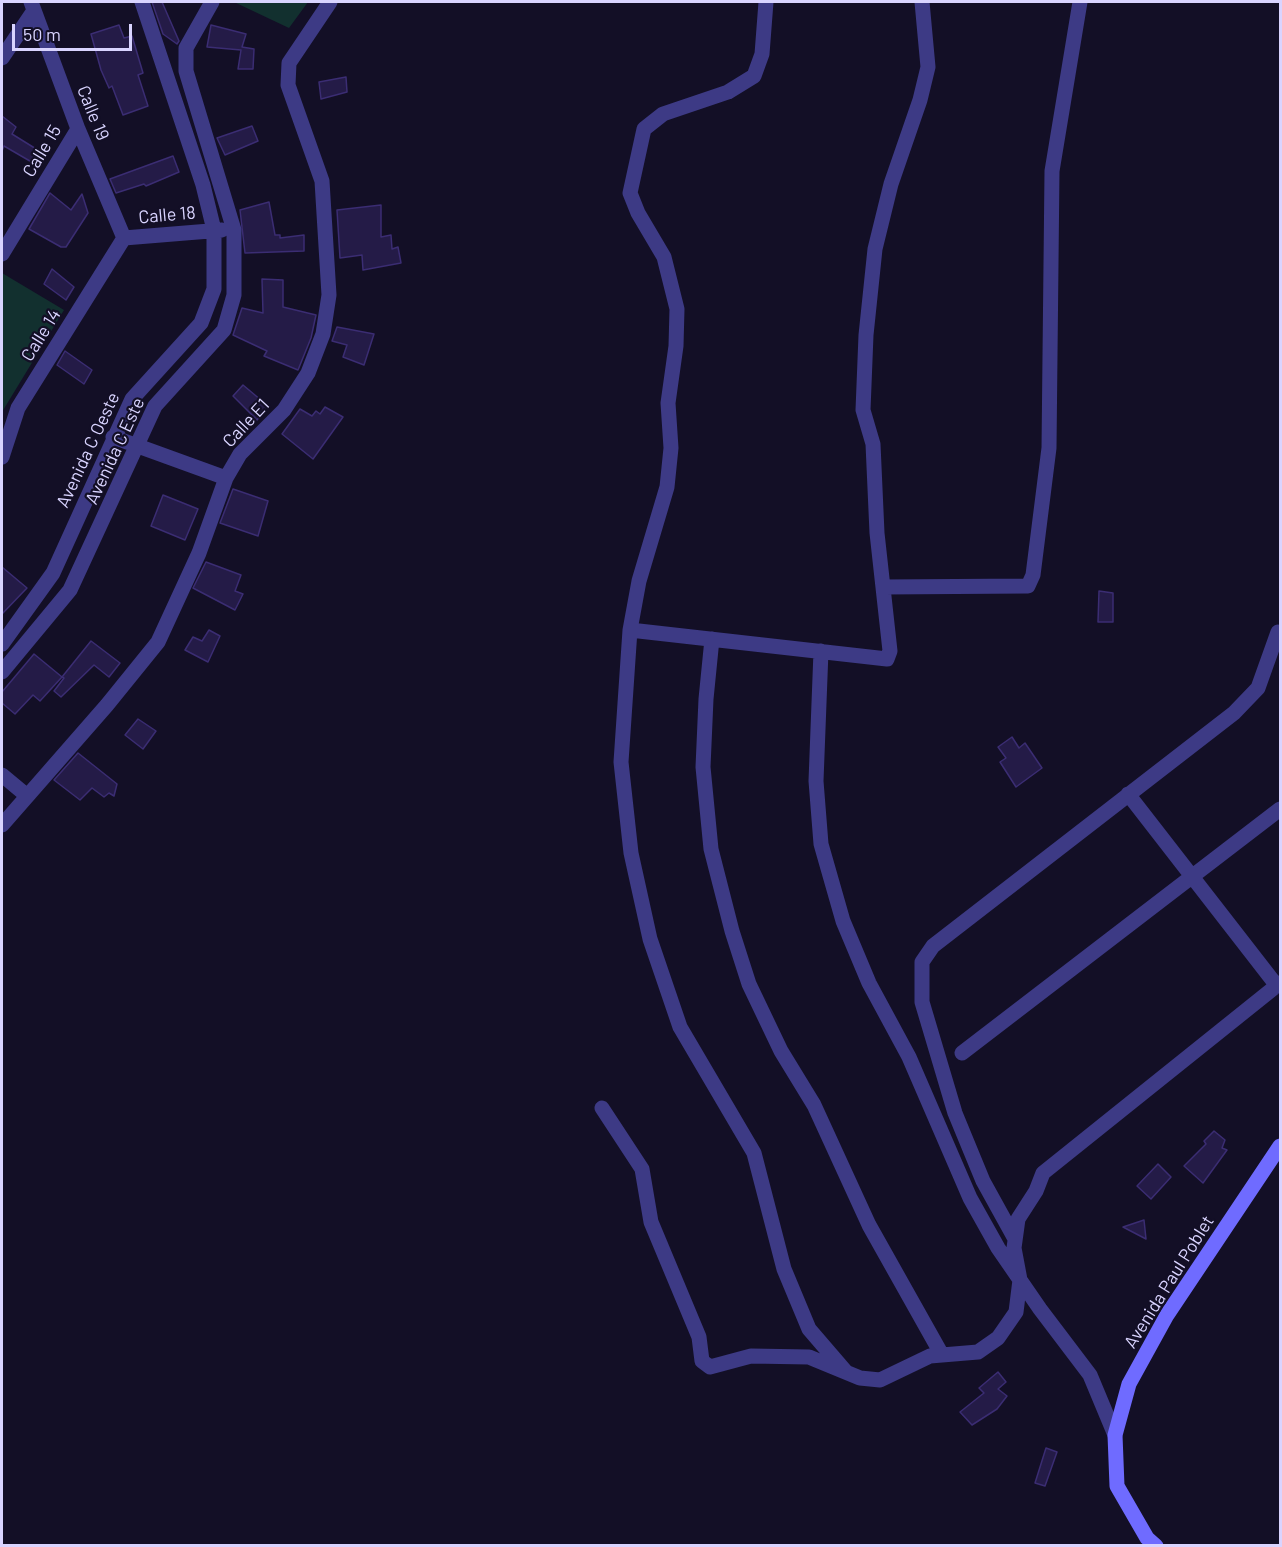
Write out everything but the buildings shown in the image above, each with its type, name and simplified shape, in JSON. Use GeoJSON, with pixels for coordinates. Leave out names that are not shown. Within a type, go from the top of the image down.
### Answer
{"type":"FeatureCollection","features":[{"type":"Feature","properties":{"kind":"main road","name":"Avenida Paul Poblet"},"geometry":{"type":"LineString","coordinates":[[1156,1545],[1148,1538],[1117,1486],[1115,1435],[1129,1384],[1167,1315],[1281,1146]]}},
{"type":"Feature","properties":{"kind":"street","name":"Avenida C Oeste"},"geometry":{"type":"LineString","coordinates":[[2,644],[53,573],[132,399],[201,322],[214,289],[214,230],[203,185],[142,2]]}},
{"type":"Feature","properties":{"kind":"street","name":"Avenida C Este"},"geometry":{"type":"LineString","coordinates":[[2,672],[70,590],[155,406],[224,330],[234,295],[234,230],[186,71],[186,48],[212,2]]}},
{"type":"Feature","properties":{"kind":"street","name":"Calle E1"},"geometry":{"type":"LineString","coordinates":[[2,825],[107,705],[158,642],[200,553],[226,478],[240,454],[284,410],[308,373],[323,334],[329,295],[322,180],[288,85],[289,63],[330,2]]}},
{"type":"Feature","properties":{"kind":"street"},"geometry":{"type":"LineString","coordinates":[[766,2],[762,54],[754,76],[728,92],[663,114],[644,129],[630,193],[638,213],[664,257],[677,309],[676,346],[668,402],[671,448],[667,487],[639,581],[630,630],[621,762],[632,853],[650,939],[680,1027],[754,1153],[784,1269],[809,1329],[846,1372]]}},
{"type":"Feature","properties":{"kind":"street"},"geometry":{"type":"LineString","coordinates":[[630,630],[886,659],[890,651],[877,533],[873,444],[863,410],[866,335],[875,249],[888,195],[920,100],[928,67],[922,2]]}},
{"type":"Feature","properties":{"kind":"street"},"geometry":{"type":"LineString","coordinates":[[883,587],[1028,586],[1033,575],[1049,448],[1052,171],[1080,2]]}},
{"type":"Feature","properties":{"kind":"street"},"geometry":{"type":"LineString","coordinates":[[2,58],[32,7]]}},
{"type":"Feature","properties":{"kind":"street","name":"Calle 19"},"geometry":{"type":"LineString","coordinates":[[32,7],[78,129],[124,238]]}},
{"type":"Feature","properties":{"kind":"street","name":"Calle 15"},"geometry":{"type":"LineString","coordinates":[[2,254],[78,129]]}},
{"type":"Feature","properties":{"kind":"street","name":"Calle 18"},"geometry":{"type":"LineString","coordinates":[[124,238],[234,230]]}},
{"type":"Feature","properties":{"kind":"street","name":"Calle 14"},"geometry":{"type":"LineString","coordinates":[[2,457],[18,408],[124,238]]}},
{"type":"Feature","properties":{"kind":"street"},"geometry":{"type":"LineString","coordinates":[[113,437],[226,478]]}},
{"type":"Feature","properties":{"kind":"street"},"geometry":{"type":"LineString","coordinates":[[1015,1239],[984,1181],[955,1113],[922,1002],[922,962],[933,946],[1234,713],[1258,688],[1278,632]]}},
{"type":"Feature","properties":{"kind":"street"},"geometry":{"type":"LineString","coordinates":[[712,639],[705,699],[703,767],[711,849],[732,931],[749,984],[781,1051],[814,1105],[869,1225],[942,1355]]}},
{"type":"Feature","properties":{"kind":"street"},"geometry":{"type":"LineString","coordinates":[[821,651],[816,782],[821,844],[843,921],[869,983],[909,1057],[970,1198],[1020,1280],[1090,1375],[1115,1435]]}},
{"type":"Feature","properties":{"kind":"street"},"geometry":{"type":"LineString","coordinates":[[2,775],[26,795]]}},
{"type":"Feature","properties":{"kind":"street"},"geometry":{"type":"LineString","coordinates":[[602,1108],[642,1169],[651,1222],[699,1337],[702,1361],[710,1366],[751,1356],[808,1357],[860,1378],[880,1380],[930,1356],[978,1352],[998,1338],[1016,1312],[1020,1280],[1014,1248],[1018,1219],[1036,1191],[1043,1173],[1279,985],[1128,794]]}},
{"type":"Feature","properties":{"kind":"street"},"geometry":{"type":"LineString","coordinates":[[962,1053],[1281,809]]}},
{"type":"Feature","properties":{"kind":"green space"},"geometry":{"type":"Polygon","coordinates":[[[234,2],[308,2],[289,28],[234,2]]]}},
{"type":"Feature","properties":{"kind":"green space"},"geometry":{"type":"Polygon","coordinates":[[[2,273],[64,310],[2,412],[2,273]]]}}]}
